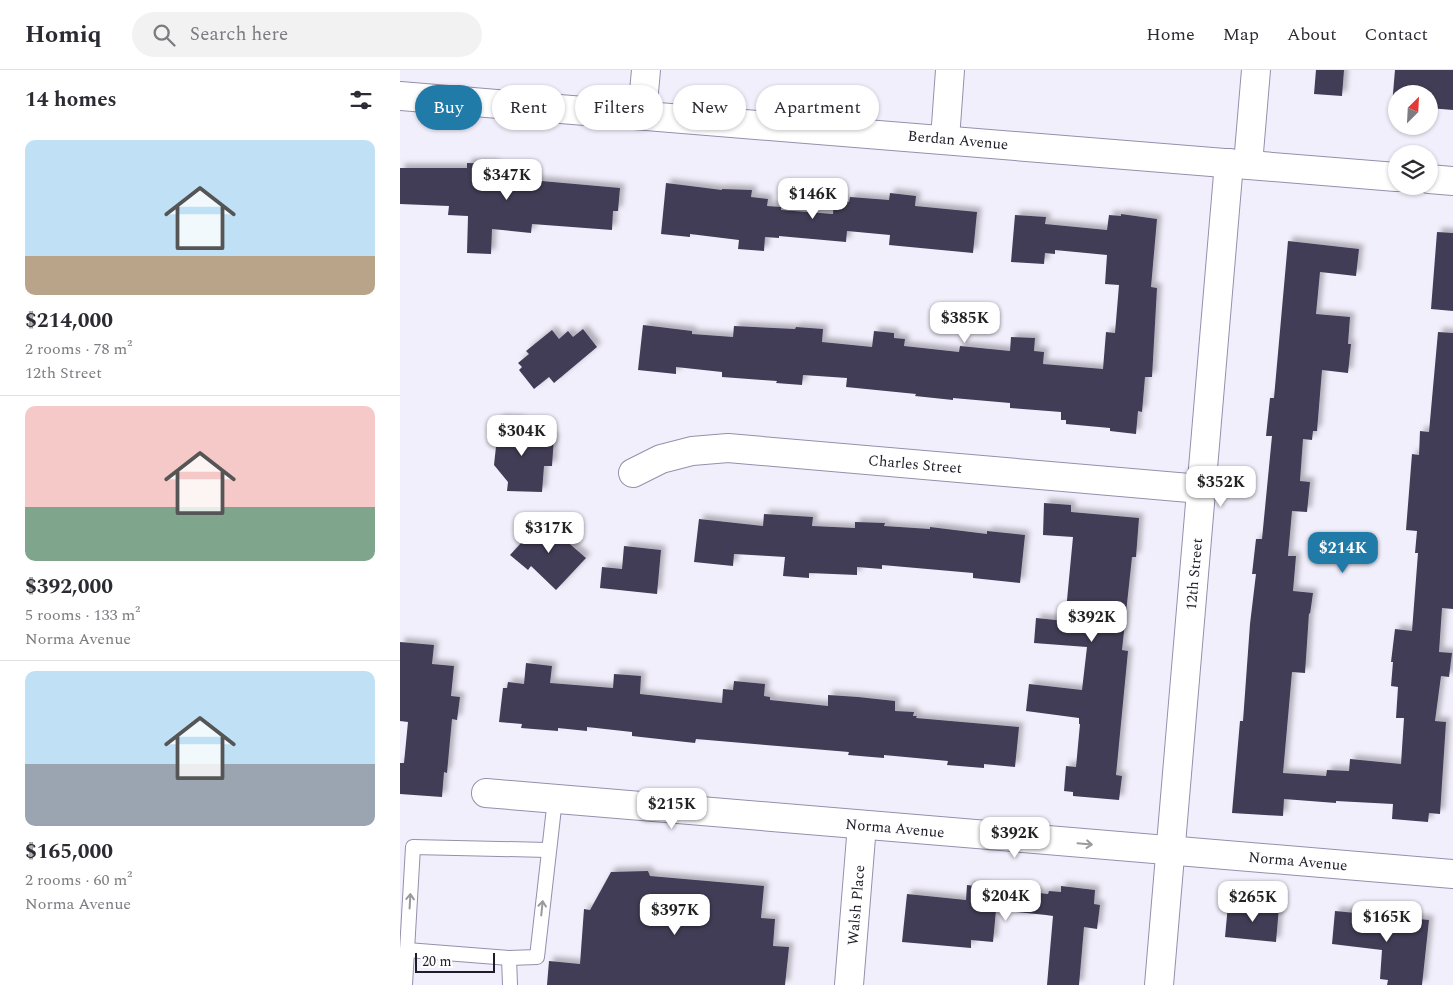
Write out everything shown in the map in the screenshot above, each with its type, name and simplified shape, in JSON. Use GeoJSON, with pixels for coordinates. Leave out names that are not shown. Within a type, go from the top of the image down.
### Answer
{"type":"FeatureCollection","features":[{"type":"Feature","properties":{"kind":"street"},"geometry":{"type":"LineString","coordinates":[[645,85],[646,70]]}},
{"type":"Feature","properties":{"kind":"street"},"geometry":{"type":"LineString","coordinates":[[945,139],[950,70]]}},
{"type":"Feature","properties":{"kind":"street","name":"12th Street"},"geometry":{"type":"LineString","coordinates":[[1160,985],[1201,488],[1238,163],[1256,70]]}},
{"type":"Feature","properties":{"kind":"street","name":"Berdan Avenue"},"geometry":{"type":"LineString","coordinates":[[400,96],[575,109]]}},
{"type":"Feature","properties":{"kind":"street","name":"Berdan Avenue"},"geometry":{"type":"LineString","coordinates":[[663,116],[1388,175]]}},
{"type":"Feature","properties":{"kind":"street"},"geometry":{"type":"LineString","coordinates":[[1438,180],[1453,181]]}},
{"type":"Feature","properties":{"kind":"street","name":"Charles Street"},"geometry":{"type":"LineString","coordinates":[[633,473],[661,459],[692,451],[728,448],[1201,488]]}},
{"type":"Feature","properties":{"kind":"street","name":"Norma Avenue"},"geometry":{"type":"LineString","coordinates":[[486,793],[1453,874]]}},
{"type":"Feature","properties":{"kind":"street","name":"Walsh Place"},"geometry":{"type":"LineString","coordinates":[[849,985],[862,825]]}},
{"type":"Feature","properties":{"kind":"lane"},"geometry":{"type":"LineString","coordinates":[[407,950],[509,958],[536,957],[555,799]]}},
{"type":"Feature","properties":{"kind":"lane"},"geometry":{"type":"LineString","coordinates":[[405,985],[413,847],[548,850]]}},
{"type":"Feature","properties":{"kind":"lane"},"geometry":{"type":"LineString","coordinates":[[509,958],[510,985]]}},
{"type":"Feature","properties":{"kind":"building"},"geometry":{"type":"Polygon","coordinates":[[[1316,70],[1344,70],[1342,96],[1314,94],[1316,70]]]}},
{"type":"Feature","properties":{"kind":"building"},"geometry":{"type":"Polygon","coordinates":[[[1395,70],[1453,70],[1453,110],[1438,109],[1438,85],[1394,85],[1395,70]]]}},
{"type":"Feature","properties":{"kind":"building"},"geometry":{"type":"Polygon","coordinates":[[[467,163],[495,164],[495,171],[530,175],[530,180],[620,188],[618,211],[613,211],[612,230],[532,224],[531,233],[492,229],[491,254],[467,253],[468,216],[448,215],[449,206],[400,204],[400,168],[467,168],[467,163]]]}},
{"type":"Feature","properties":{"kind":"building"},"geometry":{"type":"Polygon","coordinates":[[[666,183],[722,190],[752,190],[751,197],[768,199],[767,206],[781,207],[781,210],[833,214],[834,200],[849,202],[850,197],[889,200],[890,193],[916,196],[915,206],[977,212],[973,253],[889,245],[890,235],[847,231],[846,242],[779,236],[779,238],[765,237],[764,251],[738,249],[739,240],[690,234],[690,237],[661,234],[666,183]]]}},
{"type":"Feature","properties":{"kind":"building"},"geometry":{"type":"Polygon","coordinates":[[[1121,214],[1157,219],[1151,287],[1157,288],[1152,377],[1145,377],[1142,412],[1138,411],[1136,434],[1110,431],[1110,428],[1066,424],[1066,420],[1061,420],[1061,412],[1010,408],[1010,403],[953,398],[953,400],[846,387],[847,378],[803,375],[802,385],[722,377],[722,372],[676,367],[676,374],[638,370],[643,325],[692,331],[692,334],[733,337],[734,326],[823,329],[822,342],[872,347],[874,331],[894,333],[894,338],[905,339],[904,346],[959,352],[960,346],[1010,351],[1011,337],[1035,338],[1034,351],[1044,352],[1043,364],[1103,369],[1106,332],[1115,333],[1119,285],[1105,284],[1107,255],[1055,250],[1055,254],[1045,253],[1044,264],[1011,262],[1015,215],[1046,217],[1045,224],[1107,230],[1109,215],[1121,216],[1121,214]]]}},
{"type":"Feature","properties":{"kind":"building"},"geometry":{"type":"Polygon","coordinates":[[[1437,232],[1453,233],[1453,311],[1431,309],[1437,232]]]}},
{"type":"Feature","properties":{"kind":"building"},"geometry":{"type":"Polygon","coordinates":[[[1288,241],[1359,249],[1356,276],[1320,272],[1316,314],[1350,317],[1348,344],[1351,344],[1348,373],[1322,370],[1317,431],[1313,431],[1312,440],[1303,439],[1300,481],[1310,482],[1307,512],[1292,511],[1288,556],[1296,556],[1293,591],[1313,593],[1309,613],[1305,673],[1292,672],[1283,773],[1326,776],[1327,770],[1349,771],[1350,759],[1401,764],[1404,718],[1396,718],[1398,687],[1391,686],[1393,662],[1391,662],[1395,629],[1412,631],[1418,553],[1415,553],[1417,531],[1406,530],[1412,454],[1419,455],[1420,431],[1429,432],[1438,332],[1453,333],[1453,609],[1442,608],[1439,652],[1452,653],[1449,677],[1441,676],[1435,721],[1446,722],[1440,814],[1429,813],[1428,822],[1392,819],[1393,804],[1336,801],[1336,803],[1284,799],[1283,816],[1232,813],[1240,721],[1243,721],[1250,624],[1256,574],[1252,574],[1256,539],[1262,539],[1272,436],[1266,436],[1270,398],[1274,398],[1288,241]]]}},
{"type":"Feature","properties":{"kind":"building"},"geometry":{"type":"Polygon","coordinates":[[[583,329],[597,347],[554,383],[549,377],[534,389],[519,370],[522,367],[518,363],[529,354],[526,351],[552,330],[559,339],[568,331],[573,337],[583,329]]]}},
{"type":"Feature","properties":{"kind":"building"},"geometry":{"type":"Polygon","coordinates":[[[499,419],[522,421],[522,435],[554,437],[552,466],[544,466],[542,492],[507,491],[508,482],[494,465],[499,419]]]}},
{"type":"Feature","properties":{"kind":"building"},"geometry":{"type":"Polygon","coordinates":[[[1044,503],[1071,505],[1071,512],[1139,518],[1136,557],[1132,557],[1122,650],[1128,651],[1116,775],[1122,776],[1119,800],[1073,796],[1073,792],[1064,791],[1066,766],[1076,767],[1079,718],[1026,711],[1029,684],[1082,690],[1087,647],[1034,643],[1036,618],[1065,621],[1073,537],[1043,535],[1044,503]]]}},
{"type":"Feature","properties":{"kind":"building"},"geometry":{"type":"Polygon","coordinates":[[[764,514],[813,517],[812,526],[855,528],[855,522],[885,523],[884,526],[930,529],[930,527],[987,534],[987,531],[1025,535],[1020,583],[973,578],[973,573],[882,565],[882,569],[857,567],[857,575],[809,573],[809,578],[783,576],[785,557],[734,554],[733,566],[694,562],[699,519],[763,526],[764,514]]]}},
{"type":"Feature","properties":{"kind":"building"},"geometry":{"type":"Polygon","coordinates":[[[543,519],[555,530],[564,529],[564,539],[586,558],[556,590],[531,566],[528,570],[510,555],[543,519]]]}},
{"type":"Feature","properties":{"kind":"building"},"geometry":{"type":"Polygon","coordinates":[[[624,546],[661,550],[657,594],[600,588],[602,567],[622,569],[624,546]]]}},
{"type":"Feature","properties":{"kind":"building"},"geometry":{"type":"Polygon","coordinates":[[[400,642],[434,645],[432,664],[454,666],[451,696],[460,697],[457,720],[452,719],[447,773],[444,772],[442,797],[400,794],[400,763],[404,763],[408,722],[400,721],[400,642]]]}},
{"type":"Feature","properties":{"kind":"building"},"geometry":{"type":"Polygon","coordinates":[[[526,663],[552,666],[550,683],[613,688],[614,674],[641,676],[640,694],[722,703],[723,689],[733,690],[734,681],[765,684],[764,696],[770,697],[770,700],[828,706],[828,695],[895,701],[895,711],[914,712],[913,716],[917,716],[916,718],[1019,727],[1015,767],[984,764],[984,768],[947,765],[948,761],[884,755],[884,758],[848,755],[849,752],[696,739],[695,743],[632,736],[632,732],[587,727],[587,731],[558,728],[558,731],[521,728],[522,724],[499,722],[503,688],[507,688],[508,682],[524,684],[526,663]]]}},
{"type":"Feature","properties":{"kind":"building"},"geometry":{"type":"Polygon","coordinates":[[[648,871],[650,876],[764,886],[761,918],[775,919],[773,946],[789,947],[785,985],[547,985],[549,961],[580,964],[584,909],[590,910],[611,872],[648,871]]]}},
{"type":"Feature","properties":{"kind":"building"},"geometry":{"type":"Polygon","coordinates":[[[967,885],[1048,894],[1049,891],[1061,892],[1061,886],[1095,890],[1094,904],[1100,905],[1097,929],[1084,927],[1079,985],[1047,985],[1053,916],[996,910],[993,942],[971,940],[971,948],[902,942],[907,894],[966,900],[967,885]]]}},
{"type":"Feature","properties":{"kind":"building"},"geometry":{"type":"Polygon","coordinates":[[[1228,905],[1253,908],[1254,905],[1279,907],[1276,942],[1225,937],[1228,905]]]}},
{"type":"Feature","properties":{"kind":"building"},"geometry":{"type":"Polygon","coordinates":[[[1335,911],[1429,920],[1422,985],[1387,985],[1388,980],[1380,979],[1382,950],[1332,944],[1335,911]]]}}]}
